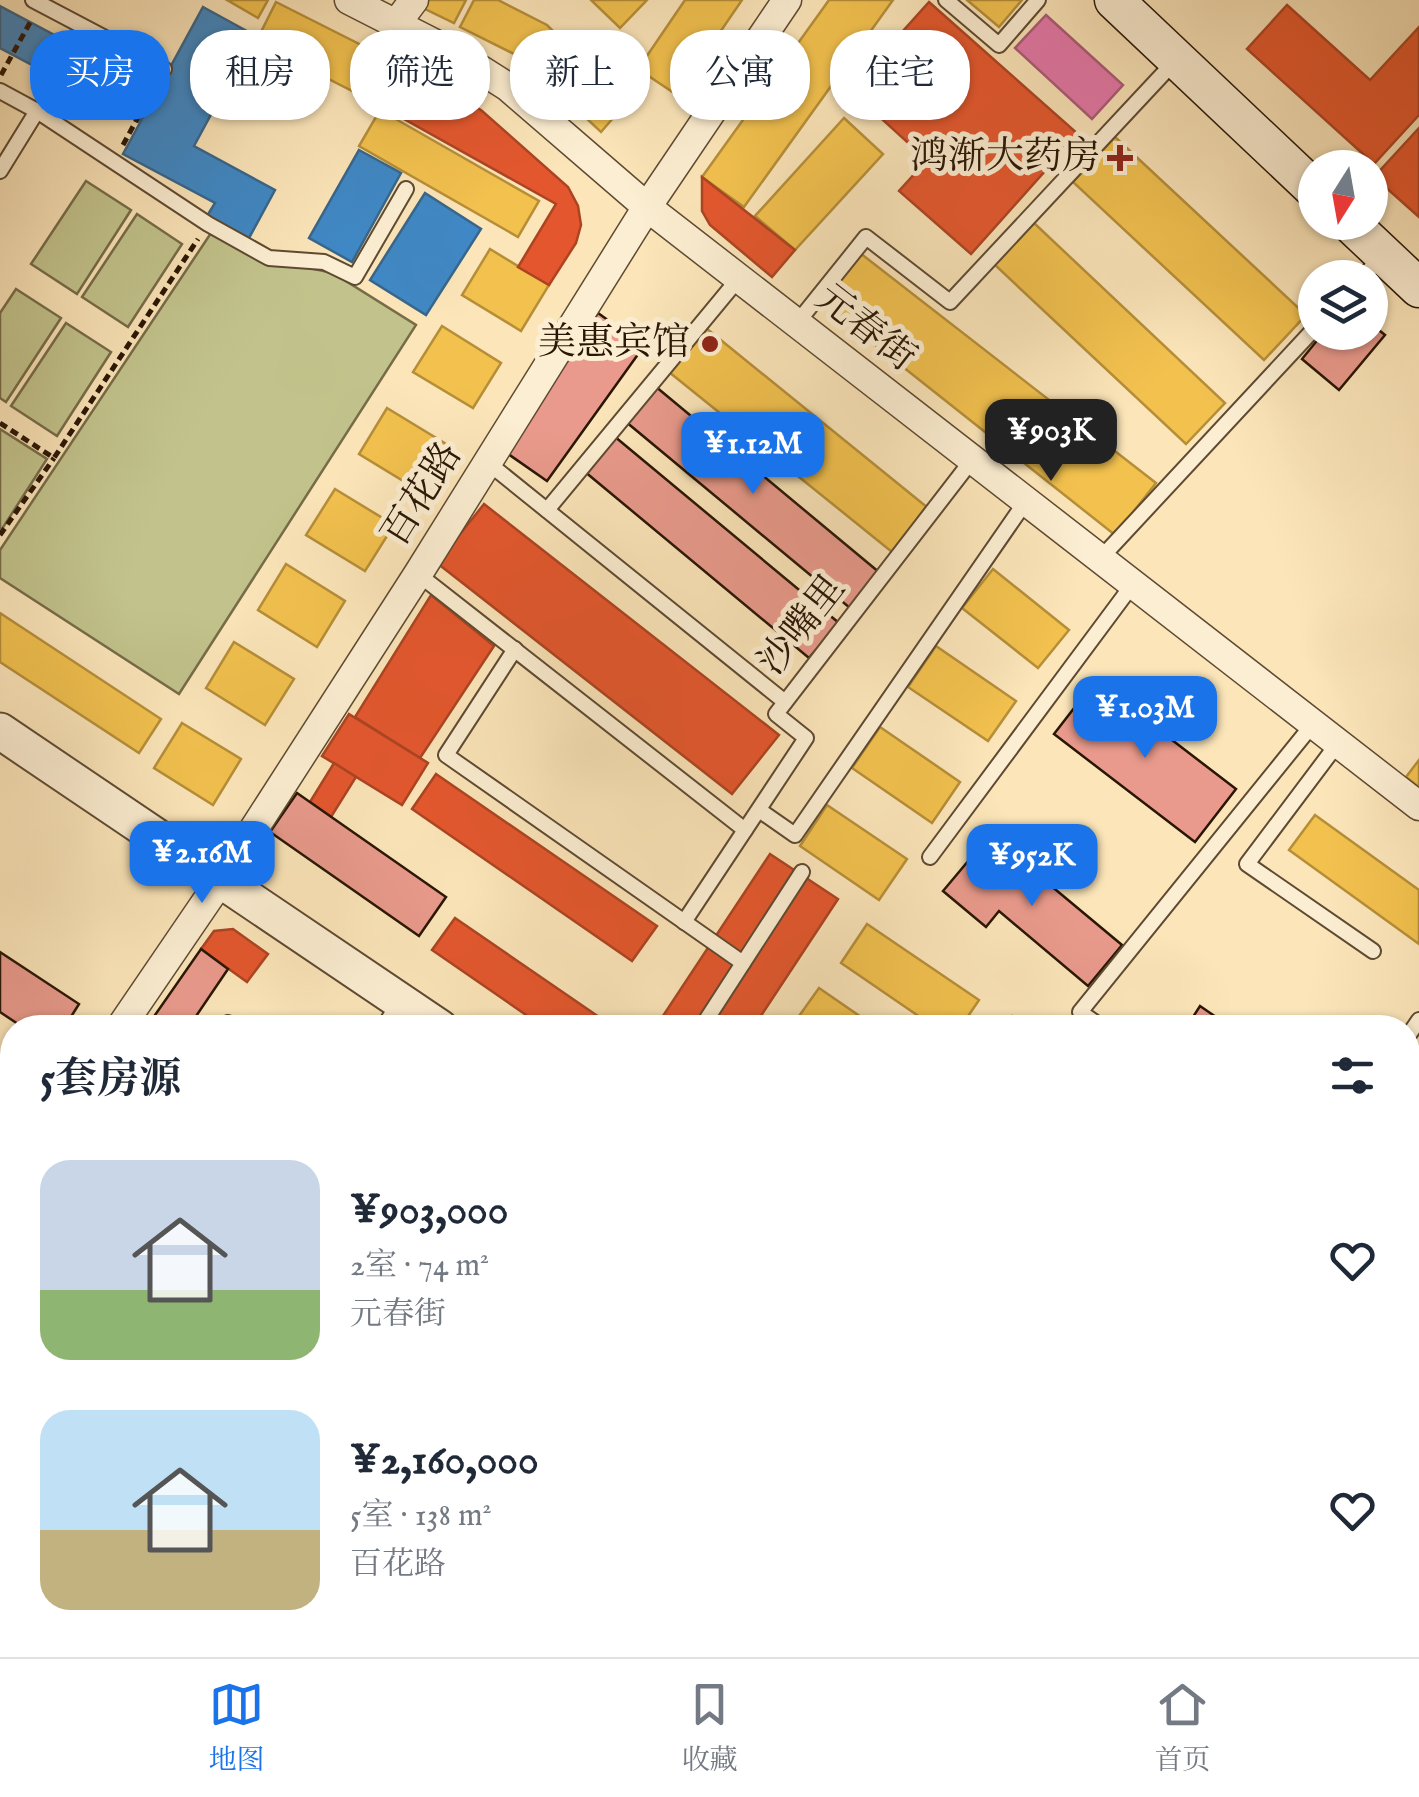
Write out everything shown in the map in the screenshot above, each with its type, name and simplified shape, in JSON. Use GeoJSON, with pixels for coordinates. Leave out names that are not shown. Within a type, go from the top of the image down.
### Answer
{"type":"FeatureCollection","features":[{"type":"Feature","properties":{"kind":"main road"},"geometry":{"type":"LineString","coordinates":[[1114,0],[1298,174]]}},
{"type":"Feature","properties":{"kind":"main road"},"geometry":{"type":"LineString","coordinates":[[1137,0],[1298,154]]}},
{"type":"Feature","properties":{"kind":"main road"},"geometry":{"type":"LineString","coordinates":[[1372,251],[1419,269]]}},
{"type":"Feature","properties":{"kind":"main road"},"geometry":{"type":"LineString","coordinates":[[1372,251],[1419,288]]}},
{"type":"Feature","properties":{"kind":"street","name":"元春街"},"geometry":{"type":"LineString","coordinates":[[350,0],[508,87],[647,207],[1419,806]]}},
{"type":"Feature","properties":{"kind":"street"},"geometry":{"type":"LineString","coordinates":[[396,24],[414,0]]}},
{"type":"Feature","properties":{"kind":"street","name":"百花路"},"geometry":{"type":"LineString","coordinates":[[129,1015],[221,880],[418,574],[647,207],[788,0]]}},
{"type":"Feature","properties":{"kind":"street"},"geometry":{"type":"LineString","coordinates":[[0,731],[221,880],[405,1015]]}},
{"type":"Feature","properties":{"kind":"lane"},"geometry":{"type":"LineString","coordinates":[[946,0],[999,45],[1038,0]]}},
{"type":"Feature","properties":{"kind":"lane"},"geometry":{"type":"LineString","coordinates":[[37,2],[90,30]]}},
{"type":"Feature","properties":{"kind":"lane"},"geometry":{"type":"LineString","coordinates":[[797,324],[866,238],[950,302],[1176,59]]}},
{"type":"Feature","properties":{"kind":"lane"},"geometry":{"type":"LineString","coordinates":[[0,90],[30,106]]}},
{"type":"Feature","properties":{"kind":"lane"},"geometry":{"type":"LineString","coordinates":[[0,171],[31,120]]}},
{"type":"Feature","properties":{"kind":"lane"},"geometry":{"type":"LineString","coordinates":[[52,120],[208,224],[269,258],[324,262],[355,277],[406,189]]}},
{"type":"Feature","properties":{"kind":"lane"},"geometry":{"type":"LineString","coordinates":[[546,510],[739,278]]}},
{"type":"Feature","properties":{"kind":"lane"},"geometry":{"type":"LineString","coordinates":[[1100,559],[1298,346]]}},
{"type":"Feature","properties":{"kind":"lane","name":"沙嘴里"},"geometry":{"type":"LineString","coordinates":[[684,922],[806,738],[776,714],[972,460]]}},
{"type":"Feature","properties":{"kind":"lane"},"geometry":{"type":"LineString","coordinates":[[487,462],[785,702]]}},
{"type":"Feature","properties":{"kind":"lane"},"geometry":{"type":"LineString","coordinates":[[758,810],[795,834],[1026,501]]}},
{"type":"Feature","properties":{"kind":"lane"},"geometry":{"type":"LineString","coordinates":[[418,574],[745,830]]}},
{"type":"Feature","properties":{"kind":"lane"},"geometry":{"type":"LineString","coordinates":[[930,857],[1133,584]]}},
{"type":"Feature","properties":{"kind":"lane"},"geometry":{"type":"LineString","coordinates":[[515,649],[446,756],[743,963]]}},
{"type":"Feature","properties":{"kind":"lane"},"geometry":{"type":"LineString","coordinates":[[1084,1015],[1080,1012],[1314,724]]}},
{"type":"Feature","properties":{"kind":"lane"},"geometry":{"type":"LineString","coordinates":[[1338,743],[1247,864],[1372,952]]}},
{"type":"Feature","properties":{"kind":"lane"},"geometry":{"type":"LineString","coordinates":[[710,1015],[802,872]]}},
{"type":"Feature","properties":{"kind":"path"},"geometry":{"type":"LineString","coordinates":[[0,78],[37,2]]}},
{"type":"Feature","properties":{"kind":"path"},"geometry":{"type":"LineString","coordinates":[[114,161],[136,120]]}},
{"type":"Feature","properties":{"kind":"path"},"geometry":{"type":"LineString","coordinates":[[0,536],[208,224]]}},
{"type":"Feature","properties":{"kind":"path"},"geometry":{"type":"LineString","coordinates":[[0,423],[54,458]]}},
{"type":"Feature","properties":{"kind":"green space"},"geometry":{"type":"Polygon","coordinates":[[[86,181],[131,210],[77,294],[31,264],[86,181]]]}},
{"type":"Feature","properties":{"kind":"green space"},"geometry":{"type":"Polygon","coordinates":[[[137,214],[182,244],[128,327],[82,297],[137,214]]]}},
{"type":"Feature","properties":{"kind":"green space"},"geometry":{"type":"Polygon","coordinates":[[[213,230],[268,265],[295,265],[333,273],[416,325],[179,694],[0,578],[0,550],[213,230]]]}},
{"type":"Feature","properties":{"kind":"green space"},"geometry":{"type":"Polygon","coordinates":[[[16,289],[61,318],[6,402],[0,398],[0,313],[16,289]]]}},
{"type":"Feature","properties":{"kind":"green space"},"geometry":{"type":"Polygon","coordinates":[[[66,323],[111,352],[57,436],[11,406],[66,323]]]}},
{"type":"Feature","properties":{"kind":"green space"},"geometry":{"type":"Polygon","coordinates":[[[0,429],[47,459],[0,532],[0,429]]]}},
{"type":"Feature","properties":{"kind":"building: 住宅"},"geometry":{"type":"Polygon","coordinates":[[[227,0],[268,0],[258,18],[227,0]]]}},
{"type":"Feature","properties":{"kind":"building: 住宅"},"geometry":{"type":"Polygon","coordinates":[[[421,0],[466,0],[454,23],[417,5],[421,0]]]}},
{"type":"Feature","properties":{"kind":"building: 住宅"},"geometry":{"type":"Polygon","coordinates":[[[474,0],[498,0],[552,30],[510,30],[510,52],[490,42],[490,30],[460,27],[474,0]]]}},
{"type":"Feature","properties":{"kind":"building: 住宅"},"geometry":{"type":"Polygon","coordinates":[[[591,0],[647,0],[620,28],[591,0]]]}},
{"type":"Feature","properties":{"kind":"building: 住宅"},"geometry":{"type":"Polygon","coordinates":[[[685,0],[742,0],[721,30],[670,30],[670,90],[650,77],[650,51],[685,0]]]}},
{"type":"Feature","properties":{"kind":"building: 住宅"},"geometry":{"type":"Polygon","coordinates":[[[829,0],[893,0],[871,30],[830,30],[830,88],[810,115],[807,30],[829,0]]]}},
{"type":"Feature","properties":{"kind":"building: 住宅"},"geometry":{"type":"Polygon","coordinates":[[[967,0],[1022,0],[999,27],[967,0]]]}},
{"type":"Feature","properties":{"kind":"building: 住宅"},"geometry":{"type":"Polygon","coordinates":[[[276,2],[350,39],[350,90],[330,80],[330,30],[262,30],[276,2]]]}},
{"type":"Feature","properties":{"kind":"building: 住宅"},"geometry":{"type":"Polygon","coordinates":[[[374,120],[397,120],[539,201],[518,237],[359,146],[374,120]]]}},
{"type":"Feature","properties":{"kind":"building: 住宅"},"geometry":{"type":"Polygon","coordinates":[[[588,120],[611,120],[601,132],[588,120]]]}},
{"type":"Feature","properties":{"kind":"building: 住宅"},"geometry":{"type":"Polygon","coordinates":[[[743,120],[807,120],[744,207],[702,177],[743,120]]]}},
{"type":"Feature","properties":{"kind":"building: 住宅"},"geometry":{"type":"Polygon","coordinates":[[[842,120],[883,154],[795,250],[755,216],[842,120]]]}},
{"type":"Feature","properties":{"kind":"building: 住宅"},"geometry":{"type":"Polygon","coordinates":[[[1115,137],[1298,308],[1298,324],[1264,360],[1073,182],[1115,137]]]}},
{"type":"Feature","properties":{"kind":"building: 住宅"},"geometry":{"type":"Polygon","coordinates":[[[1034,223],[1225,403],[1186,444],[995,265],[1034,223]]]}},
{"type":"Feature","properties":{"kind":"building: 住宅"},"geometry":{"type":"Polygon","coordinates":[[[490,249],[549,285],[521,331],[462,295],[490,249]]]}},
{"type":"Feature","properties":{"kind":"building: 住宅"},"geometry":{"type":"Polygon","coordinates":[[[860,253],[1156,483],[1115,535],[821,302],[860,253]]]}},
{"type":"Feature","properties":{"kind":"building: 住宅"},"geometry":{"type":"Polygon","coordinates":[[[442,326],[501,363],[473,408],[413,372],[442,326]]]}},
{"type":"Feature","properties":{"kind":"building: 住宅"},"geometry":{"type":"Polygon","coordinates":[[[706,328],[928,508],[892,552],[669,372],[706,328]]]}},
{"type":"Feature","properties":{"kind":"building: 住宅"},"geometry":{"type":"Polygon","coordinates":[[[387,408],[446,444],[418,490],[359,454],[387,408]]]}},
{"type":"Feature","properties":{"kind":"building: 住宅"},"geometry":{"type":"Polygon","coordinates":[[[335,489],[394,525],[365,571],[306,535],[335,489]]]}},
{"type":"Feature","properties":{"kind":"building: 住宅"},"geometry":{"type":"Polygon","coordinates":[[[286,564],[345,601],[317,647],[258,610],[286,564]]]}},
{"type":"Feature","properties":{"kind":"building: 住宅"},"geometry":{"type":"Polygon","coordinates":[[[993,569],[1069,630],[1038,668],[962,608],[993,569]]]}},
{"type":"Feature","properties":{"kind":"building: 住宅"},"geometry":{"type":"Polygon","coordinates":[[[0,613],[161,719],[139,753],[0,662],[0,613]]]}},
{"type":"Feature","properties":{"kind":"building: 住宅"},"geometry":{"type":"Polygon","coordinates":[[[234,642],[294,679],[265,725],[206,688],[234,642]]]}},
{"type":"Feature","properties":{"kind":"building: 住宅"},"geometry":{"type":"Polygon","coordinates":[[[936,646],[1016,701],[988,741],[908,687],[936,646]]]}},
{"type":"Feature","properties":{"kind":"building: 住宅"},"geometry":{"type":"Polygon","coordinates":[[[182,723],[241,759],[213,805],[154,768],[182,723]]]}},
{"type":"Feature","properties":{"kind":"building: 住宅"},"geometry":{"type":"Polygon","coordinates":[[[880,727],[960,782],[932,823],[852,768],[880,727]]]}},
{"type":"Feature","properties":{"kind":"building: 住宅"},"geometry":{"type":"Polygon","coordinates":[[[1419,760],[1419,787],[1406,777],[1419,760]]]}},
{"type":"Feature","properties":{"kind":"building: 住宅"},"geometry":{"type":"Polygon","coordinates":[[[827,805],[907,859],[879,900],[800,846],[827,805]]]}},
{"type":"Feature","properties":{"kind":"building: 住宅"},"geometry":{"type":"Polygon","coordinates":[[[1315,815],[1419,890],[1419,944],[1289,850],[1315,815]]]}},
{"type":"Feature","properties":{"kind":"building: 住宅"},"geometry":{"type":"Polygon","coordinates":[[[867,924],[979,1000],[969,1015],[917,1015],[841,963],[867,924]]]}},
{"type":"Feature","properties":{"kind":"building: 住宅"},"geometry":{"type":"Polygon","coordinates":[[[819,988],[858,1015],[800,1015],[819,988]]]}},
{"type":"Feature","properties":{"kind":"building: 商业"},"geometry":{"type":"Polygon","coordinates":[[[929,2],[961,30],[904,30],[929,2]]]}},
{"type":"Feature","properties":{"kind":"building: 商业"},"geometry":{"type":"Polygon","coordinates":[[[1287,5],[1370,80],[1419,27],[1419,115],[1387,150],[1359,150],[1247,49],[1287,5]]]}},
{"type":"Feature","properties":{"kind":"building: 商业"},"geometry":{"type":"Polygon","coordinates":[[[970,38],[1078,134],[971,254],[899,191],[927,160],[883,120],[970,120],[970,38]]]}},
{"type":"Feature","properties":{"kind":"building: 商业"},"geometry":{"type":"Polygon","coordinates":[[[490,118],[568,187],[578,206],[581,225],[576,243],[549,285],[518,267],[556,204],[406,120],[490,118]]]}},
{"type":"Feature","properties":{"kind":"building: 商业"},"geometry":{"type":"Polygon","coordinates":[[[1419,128],[1419,217],[1388,189],[1388,162],[1419,128]]]}},
{"type":"Feature","properties":{"kind":"building: 商业"},"geometry":{"type":"Polygon","coordinates":[[[702,177],[795,250],[772,277],[710,225],[702,211],[702,177]]]}},
{"type":"Feature","properties":{"kind":"building: 商业"},"geometry":{"type":"Polygon","coordinates":[[[484,504],[779,735],[732,794],[437,563],[484,504]]]}},
{"type":"Feature","properties":{"kind":"building: 商业"},"geometry":{"type":"Polygon","coordinates":[[[431,595],[494,646],[420,758],[355,717],[431,595]]]}},
{"type":"Feature","properties":{"kind":"building: 商业"},"geometry":{"type":"Polygon","coordinates":[[[349,714],[428,763],[402,805],[322,756],[349,714]]]}},
{"type":"Feature","properties":{"kind":"building: 商业"},"geometry":{"type":"Polygon","coordinates":[[[334,763],[356,777],[331,817],[310,802],[334,763]]]}},
{"type":"Feature","properties":{"kind":"building: 商业"},"geometry":{"type":"Polygon","coordinates":[[[436,774],[657,926],[632,961],[412,809],[436,774]]]}},
{"type":"Feature","properties":{"kind":"building: 商业"},"geometry":{"type":"Polygon","coordinates":[[[770,854],[838,899],[762,1015],[664,1015],[770,854]]]}},
{"type":"Feature","properties":{"kind":"building: 商业"},"geometry":{"type":"Polygon","coordinates":[[[455,918],[596,1015],[526,1015],[432,950],[455,918]]]}},
{"type":"Feature","properties":{"kind":"building: 商业"},"geometry":{"type":"Polygon","coordinates":[[[233,929],[268,954],[247,982],[201,949],[214,931],[233,929]]]}},
{"type":"Feature","properties":{"kind":"building: 学校"},"geometry":{"type":"Polygon","coordinates":[[[0,6],[45,30],[30,30],[30,64],[0,48],[0,6]]]}},
{"type":"Feature","properties":{"kind":"building: 学校"},"geometry":{"type":"Polygon","coordinates":[[[203,7],[245,30],[190,30],[203,7]]]}},
{"type":"Feature","properties":{"kind":"building: 学校"},"geometry":{"type":"Polygon","coordinates":[[[190,31],[190,120],[208,120],[194,146],[275,190],[249,238],[207,216],[215,203],[123,154],[142,120],[170,120],[170,68],[190,31]]]}},
{"type":"Feature","properties":{"kind":"building: 学校"},"geometry":{"type":"Polygon","coordinates":[[[359,150],[401,173],[352,262],[309,238],[359,150]]]}},
{"type":"Feature","properties":{"kind":"building: 学校"},"geometry":{"type":"Polygon","coordinates":[[[425,193],[481,229],[426,315],[370,280],[425,193]]]}},
{"type":"Feature","properties":{"kind":"building: 医疗"},"geometry":{"type":"Polygon","coordinates":[[[1046,15],[1123,85],[1092,119],[1015,48],[1046,15]]]}},
{"type":"Feature","properties":{"kind":"building: 其他"},"geometry":{"type":"Polygon","coordinates":[[[598,313],[644,346],[547,481],[501,449],[598,313]]]}},
{"type":"Feature","properties":{"kind":"building: 其他"},"geometry":{"type":"Polygon","coordinates":[[[1309,350],[1372,350],[1339,390],[1302,359],[1309,350]]]}},
{"type":"Feature","properties":{"kind":"building: 其他"},"geometry":{"type":"Polygon","coordinates":[[[655,386],[880,573],[850,608],[625,421],[655,386]]]}},
{"type":"Feature","properties":{"kind":"building: 其他"},"geometry":{"type":"Polygon","coordinates":[[[614,436],[839,623],[809,658],[584,471],[614,436]]]}},
{"type":"Feature","properties":{"kind":"building: 其他"},"geometry":{"type":"Polygon","coordinates":[[[1095,681],[1236,789],[1195,842],[1054,734],[1095,681]]]}},
{"type":"Feature","properties":{"kind":"building: 其他"},"geometry":{"type":"Polygon","coordinates":[[[297,793],[446,897],[419,936],[270,832],[297,793]]]}},
{"type":"Feature","properties":{"kind":"building: 其他"},"geometry":{"type":"Polygon","coordinates":[[[990,835],[1122,945],[1088,986],[999,911],[986,927],[943,891],[990,835]]]}},
{"type":"Feature","properties":{"kind":"building: 其他"},"geometry":{"type":"Polygon","coordinates":[[[201,949],[228,969],[197,1015],[155,1015],[201,949]]]}},
{"type":"Feature","properties":{"kind":"building: 其他"},"geometry":{"type":"Polygon","coordinates":[[[0,952],[79,1004],[72,1015],[0,1012],[0,952]]]}},
{"type":"Feature","properties":{"kind":"building: 其他"},"geometry":{"type":"Polygon","coordinates":[[[1200,1006],[1213,1015],[1194,1015],[1200,1006]]]}},
{"type":"Feature","properties":{"kind":"place","name":"鸿渐大药房"},"geometry":{"type":"Point","coordinates":[1120,158]}},
{"type":"Feature","properties":{"kind":"place","name":"美惠宾馆"},"geometry":{"type":"Point","coordinates":[710,344]}}]}
